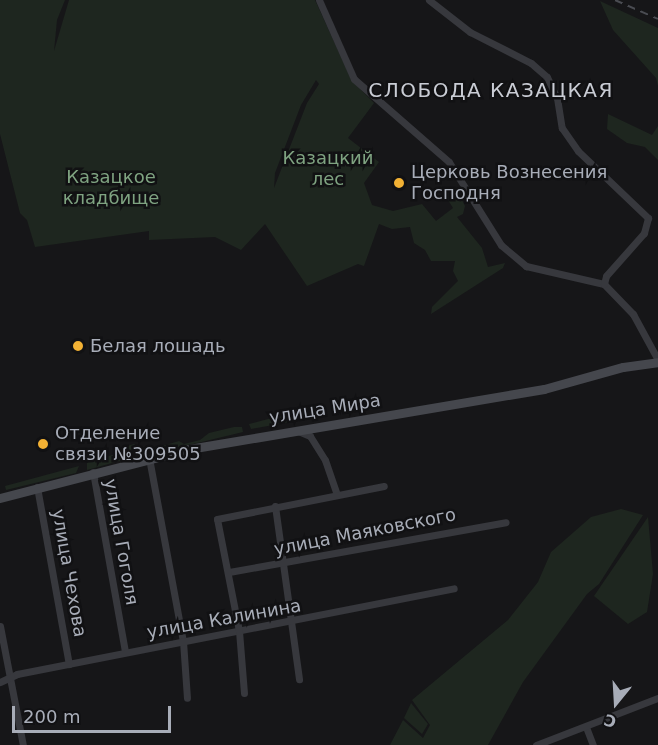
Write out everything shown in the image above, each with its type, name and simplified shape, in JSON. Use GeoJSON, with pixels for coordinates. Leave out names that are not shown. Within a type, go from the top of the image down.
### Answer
{"type":"FeatureCollection","features":[{"type":"Feature","properties":{"kind":"main road","name":"улица Мира"},"geometry":{"type":"LineString","coordinates":[[0,498],[149,458],[297,430],[544,389],[623,367],[658,361]]}},
{"type":"Feature","properties":{"kind":"street"},"geometry":{"type":"LineString","coordinates":[[319,0],[354,79],[449,162],[501,245],[512,258],[550,274],[604,284],[606,276],[644,232],[648,218],[578,151],[562,128],[557,98],[547,78],[531,63],[470,32],[429,0]]}},
{"type":"Feature","properties":{"kind":"street","name":"улица Мира"},"geometry":{"type":"LineString","coordinates":[[604,284],[633,314],[658,361]]}},
{"type":"Feature","properties":{"kind":"street"},"geometry":{"type":"LineString","coordinates":[[297,430],[310,436],[325,460],[336,492]]}},
{"type":"Feature","properties":{"kind":"street"},"geometry":{"type":"LineString","coordinates":[[149,458],[183,640],[187,698]]}},
{"type":"Feature","properties":{"kind":"street","name":"улица Гоголя"},"geometry":{"type":"LineString","coordinates":[[93,472],[125,652]]}},
{"type":"Feature","properties":{"kind":"street"},"geometry":{"type":"LineString","coordinates":[[244,693],[239,631],[217,519],[336,492],[384,486]]}},
{"type":"Feature","properties":{"kind":"street","name":"улица Чехова"},"geometry":{"type":"LineString","coordinates":[[37,487],[69,664]]}},
{"type":"Feature","properties":{"kind":"street"},"geometry":{"type":"LineString","coordinates":[[275,506],[285,562],[288,623],[299,679]]}},
{"type":"Feature","properties":{"kind":"street","name":"улица Маяковского"},"geometry":{"type":"LineString","coordinates":[[229,572],[506,522]]}},
{"type":"Feature","properties":{"kind":"street","name":"улица Калинина"},"geometry":{"type":"LineString","coordinates":[[0,682],[10,680],[17,674],[183,640],[288,623],[454,588]]}},
{"type":"Feature","properties":{"kind":"street"},"geometry":{"type":"LineString","coordinates":[[0,626],[23,745]]}},
{"type":"Feature","properties":{"kind":"street"},"geometry":{"type":"LineString","coordinates":[[536,745],[658,698]]}},
{"type":"Feature","properties":{"kind":"street"},"geometry":{"type":"LineString","coordinates":[[586,727],[593,745]]}},
{"type":"Feature","properties":{"kind":"green space"},"geometry":{"type":"Polygon","coordinates":[[[0,0],[65,0],[57,20],[54,51],[69,0],[315,0],[352,81],[374,103],[348,138],[379,162],[364,183],[372,205],[393,211],[422,204],[436,221],[453,208],[443,192],[456,188],[465,206],[463,214],[457,217],[482,248],[488,267],[505,263],[503,268],[431,314],[432,307],[458,281],[453,271],[455,261],[431,261],[425,250],[414,243],[410,227],[392,229],[379,224],[364,266],[358,264],[307,286],[265,224],[241,250],[215,237],[149,240],[149,231],[35,247],[27,220],[20,213],[0,134],[0,0]],[[316,80],[301,105],[275,173],[274,188],[307,103],[319,84],[316,80]]]}},
{"type":"Feature","properties":{"kind":"green space"},"geometry":{"type":"Polygon","coordinates":[[[600,1],[658,28],[658,86],[656,78],[613,30],[600,1]]]}},
{"type":"Feature","properties":{"kind":"green space"},"geometry":{"type":"Polygon","coordinates":[[[608,114],[652,135],[658,126],[658,160],[645,147],[627,143],[607,129],[608,114]]]}},
{"type":"Feature","properties":{"kind":"green space"},"geometry":{"type":"Polygon","coordinates":[[[287,414],[290,422],[251,429],[249,424],[287,414]]]}},
{"type":"Feature","properties":{"kind":"green space"},"geometry":{"type":"Polygon","coordinates":[[[242,427],[243,432],[156,453],[149,450],[179,441],[184,444],[200,440],[209,433],[242,427]]]}},
{"type":"Feature","properties":{"kind":"green space"},"geometry":{"type":"Polygon","coordinates":[[[134,444],[138,447],[137,456],[87,470],[87,463],[125,451],[124,447],[134,444]]]}},
{"type":"Feature","properties":{"kind":"green space"},"geometry":{"type":"Polygon","coordinates":[[[79,466],[76,473],[6,490],[5,486],[79,466]]]}},
{"type":"Feature","properties":{"kind":"green space"},"geometry":{"type":"Polygon","coordinates":[[[621,509],[643,515],[599,584],[587,594],[523,682],[488,745],[390,745],[403,720],[423,738],[430,725],[412,700],[508,620],[538,582],[551,552],[591,517],[621,509]]]}},
{"type":"Feature","properties":{"kind":"green space"},"geometry":{"type":"Polygon","coordinates":[[[648,517],[653,574],[647,612],[628,624],[594,596],[648,517]]]}},
{"type":"Feature","properties":{"kind":"green space"},"geometry":{"type":"Polygon","coordinates":[[[411,703],[428,724],[422,734],[404,718],[411,703]]]}},
{"type":"Feature","properties":{"kind":"railway"},"geometry":{"type":"LineString","coordinates":[[615,0],[658,19]]}},
{"type":"Feature","properties":{"kind":"place","name":"Церковь Вознесения Господня"},"geometry":{"type":"Point","coordinates":[399,183]}},
{"type":"Feature","properties":{"kind":"place","name":"Белая лошадь"},"geometry":{"type":"Point","coordinates":[78,346]}},
{"type":"Feature","properties":{"kind":"place","name":"Отделение связи №309505"},"geometry":{"type":"Point","coordinates":[43,444]}},
{"type":"Feature","properties":{"kind":"district","name":"СЛОБОДА КАЗАЦКАЯ"},"geometry":{"type":"Point","coordinates":[491,90]}},
{"type":"Feature","properties":{"kind":"park label","name":"Казацкий лес"},"geometry":{"type":"Point","coordinates":[328,169]}},
{"type":"Feature","properties":{"kind":"park label","name":"Казацкое кладбище"},"geometry":{"type":"Point","coordinates":[111,188]}}]}
